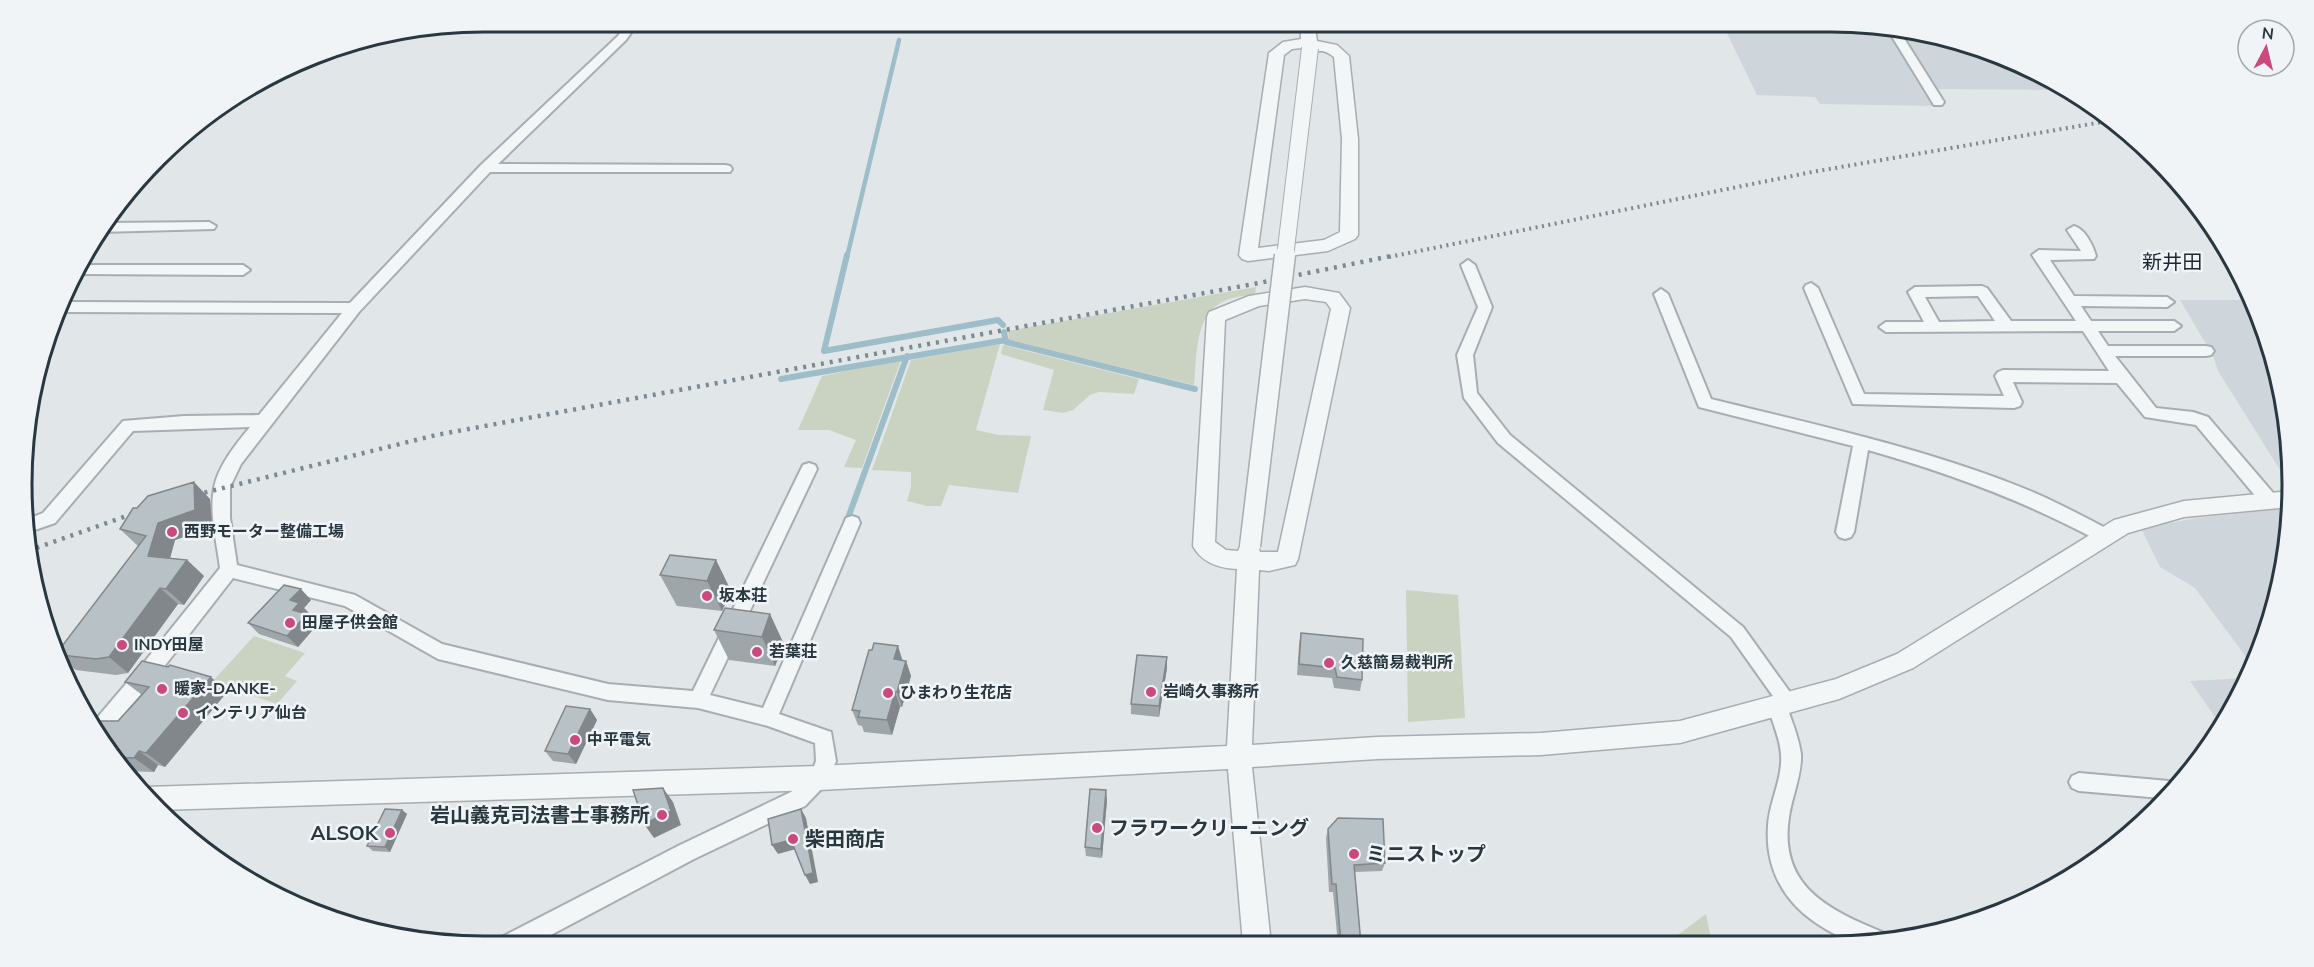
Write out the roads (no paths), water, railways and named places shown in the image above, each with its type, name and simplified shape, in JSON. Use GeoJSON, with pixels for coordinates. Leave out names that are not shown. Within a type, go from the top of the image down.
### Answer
{"type":"FeatureCollection","features":[{"type":"Feature","properties":{"kind":"street"},"geometry":{"type":"LineString","coordinates":[[102,726],[229,570],[222,518],[222,487],[234,461],[263,422],[354,308],[486,168],[626,32]]}},
{"type":"Feature","properties":{"kind":"street"},"geometry":{"type":"LineString","coordinates":[[1256,936],[1239,758],[1249,554],[1310,45],[1308,32]]}},
{"type":"Feature","properties":{"kind":"street"},"geometry":{"type":"LineString","coordinates":[[1896,36],[1938,102]]}},
{"type":"Feature","properties":{"kind":"street"},"geometry":{"type":"LineString","coordinates":[[1288,45],[1310,45],[1332,48],[1341,56],[1350,139],[1349,235],[1328,246],[1248,255],[1277,53],[1288,45]]}},
{"type":"Feature","properties":{"kind":"street"},"geometry":{"type":"LineString","coordinates":[[486,168],[725,170]]}},
{"type":"Feature","properties":{"kind":"street"},"geometry":{"type":"LineString","coordinates":[[111,228],[209,226]]}},
{"type":"Feature","properties":{"kind":"street"},"geometry":{"type":"LineString","coordinates":[[2074,230],[2087,248],[2089,255],[2039,255],[2121,377],[2151,413],[2202,421],[2279,499]]}},
{"type":"Feature","properties":{"kind":"street"},"geometry":{"type":"LineString","coordinates":[[1468,265],[1485,307],[1465,356],[1469,394],[1504,439],[1737,632],[1783,704],[1791,757],[1778,825],[1778,856],[1785,876],[1800,898],[1834,924],[1861,935]]}},
{"type":"Feature","properties":{"kind":"street"},"geometry":{"type":"LineString","coordinates":[[85,270],[243,270]]}},
{"type":"Feature","properties":{"kind":"street"},"geometry":{"type":"LineString","coordinates":[[1810,288],[1859,400],[2014,402],[2003,376],[2121,377]]}},
{"type":"Feature","properties":{"kind":"street"},"geometry":{"type":"LineString","coordinates":[[1934,327],[1915,292],[1982,291],[2006,326]]}},
{"type":"Feature","properties":{"kind":"street"},"geometry":{"type":"LineString","coordinates":[[1305,293],[1332,297],[1341,308],[1287,559],[1249,554],[1221,559],[1204,546],[1216,317],[1237,305],[1263,298],[1305,293]]}},
{"type":"Feature","properties":{"kind":"street"},"geometry":{"type":"LineString","coordinates":[[1661,294],[1705,403],[1862,441],[1950,466],[2027,498],[2105,536]]}},
{"type":"Feature","properties":{"kind":"street"},"geometry":{"type":"LineString","coordinates":[[2071,301],[2167,302]]}},
{"type":"Feature","properties":{"kind":"street"},"geometry":{"type":"LineString","coordinates":[[68,307],[354,308]]}},
{"type":"Feature","properties":{"kind":"street"},"geometry":{"type":"LineString","coordinates":[[1886,327],[2174,326]]}},
{"type":"Feature","properties":{"kind":"street"},"geometry":{"type":"LineString","coordinates":[[2103,351],[2206,351]]}},
{"type":"Feature","properties":{"kind":"street"},"geometry":{"type":"LineString","coordinates":[[33,524],[49,518],[129,425],[263,422]]}},
{"type":"Feature","properties":{"kind":"street"},"geometry":{"type":"LineString","coordinates":[[1845,532],[1862,441]]}},
{"type":"Feature","properties":{"kind":"street"},"geometry":{"type":"LineString","coordinates":[[698,700],[809,469]]}},
{"type":"Feature","properties":{"kind":"street"},"geometry":{"type":"LineString","coordinates":[[160,799],[819,778],[1239,758],[1377,748],[1541,744],[1680,732],[1839,689],[1905,661],[2122,526],[2184,509],[2279,499]]}},
{"type":"Feature","properties":{"kind":"street"},"geometry":{"type":"LineString","coordinates":[[768,718],[852,523]]}},
{"type":"Feature","properties":{"kind":"street"},"geometry":{"type":"LineString","coordinates":[[229,570],[349,600],[438,651],[608,692],[698,700],[768,718],[824,738],[826,761],[819,778],[798,799],[687,852],[527,936]]}},
{"type":"Feature","properties":{"kind":"street"},"geometry":{"type":"LineString","coordinates":[[2079,782],[2163,789]]}},
{"type":"Feature","properties":{"kind":"waterway"},"geometry":{"type":"LineString","coordinates":[[847,257],[899,40]]}},
{"type":"Feature","properties":{"kind":"waterway"},"geometry":{"type":"LineString","coordinates":[[847,255],[824,351],[998,320],[1003,325]]}},
{"type":"Feature","properties":{"kind":"waterway"},"geometry":{"type":"LineString","coordinates":[[1004,332],[1006,340]]}},
{"type":"Feature","properties":{"kind":"waterway"},"geometry":{"type":"LineString","coordinates":[[907,357],[1006,340]]}},
{"type":"Feature","properties":{"kind":"waterway"},"geometry":{"type":"LineString","coordinates":[[1006,340],[1195,389]]}},
{"type":"Feature","properties":{"kind":"waterway"},"geometry":{"type":"LineString","coordinates":[[781,379],[907,357]]}},
{"type":"Feature","properties":{"kind":"waterway"},"geometry":{"type":"LineString","coordinates":[[848,518],[907,357]]}},
{"type":"Feature","properties":{"kind":"railway"},"geometry":{"type":"LineString","coordinates":[[1389,257],[1812,172],[2102,122]]}},
{"type":"Feature","properties":{"kind":"railway"},"geometry":{"type":"LineString","coordinates":[[187,497],[436,435],[1259,283],[1396,255]]}},
{"type":"Feature","properties":{"kind":"railway"},"geometry":{"type":"LineString","coordinates":[[36,548],[146,509]]}},
{"type":"Feature","properties":{"kind":"place","name":"西野モーター整備工場"},"geometry":{"type":"Point","coordinates":[172,532]}},
{"type":"Feature","properties":{"kind":"place","name":"坂本荘"},"geometry":{"type":"Point","coordinates":[707,596]}},
{"type":"Feature","properties":{"kind":"place","name":"田屋子供会館"},"geometry":{"type":"Point","coordinates":[290,623]}},
{"type":"Feature","properties":{"kind":"place","name":"INDY田屋"},"geometry":{"type":"Point","coordinates":[122,645]}},
{"type":"Feature","properties":{"kind":"place","name":"若葉荘"},"geometry":{"type":"Point","coordinates":[757,652]}},
{"type":"Feature","properties":{"kind":"place","name":"久慈簡易裁判所"},"geometry":{"type":"Point","coordinates":[1329,663]}},
{"type":"Feature","properties":{"kind":"place","name":"暖家-DANKE-"},"geometry":{"type":"Point","coordinates":[162,689]}},
{"type":"Feature","properties":{"kind":"place","name":"岩崎久事務所"},"geometry":{"type":"Point","coordinates":[1151,692]}},
{"type":"Feature","properties":{"kind":"place","name":"ひまわり生花店"},"geometry":{"type":"Point","coordinates":[888,693]}},
{"type":"Feature","properties":{"kind":"place","name":"インテリア仙台"},"geometry":{"type":"Point","coordinates":[183,713]}},
{"type":"Feature","properties":{"kind":"place","name":"中平電気"},"geometry":{"type":"Point","coordinates":[575,740]}},
{"type":"Feature","properties":{"kind":"place","name":"岩山義克司法書士事務所"},"geometry":{"type":"Point","coordinates":[662,815]}},
{"type":"Feature","properties":{"kind":"place","name":"フラワークリーニング"},"geometry":{"type":"Point","coordinates":[1097,828]}},
{"type":"Feature","properties":{"kind":"place","name":"ALSOK"},"geometry":{"type":"Point","coordinates":[390,833]}},
{"type":"Feature","properties":{"kind":"place","name":"柴田商店"},"geometry":{"type":"Point","coordinates":[793,839]}},
{"type":"Feature","properties":{"kind":"place","name":"ミニストップ"},"geometry":{"type":"Point","coordinates":[1354,854]}},
{"type":"Feature","properties":{"kind":"district","name":"新井田"},"geometry":{"type":"Point","coordinates":[2172,262]}}]}
